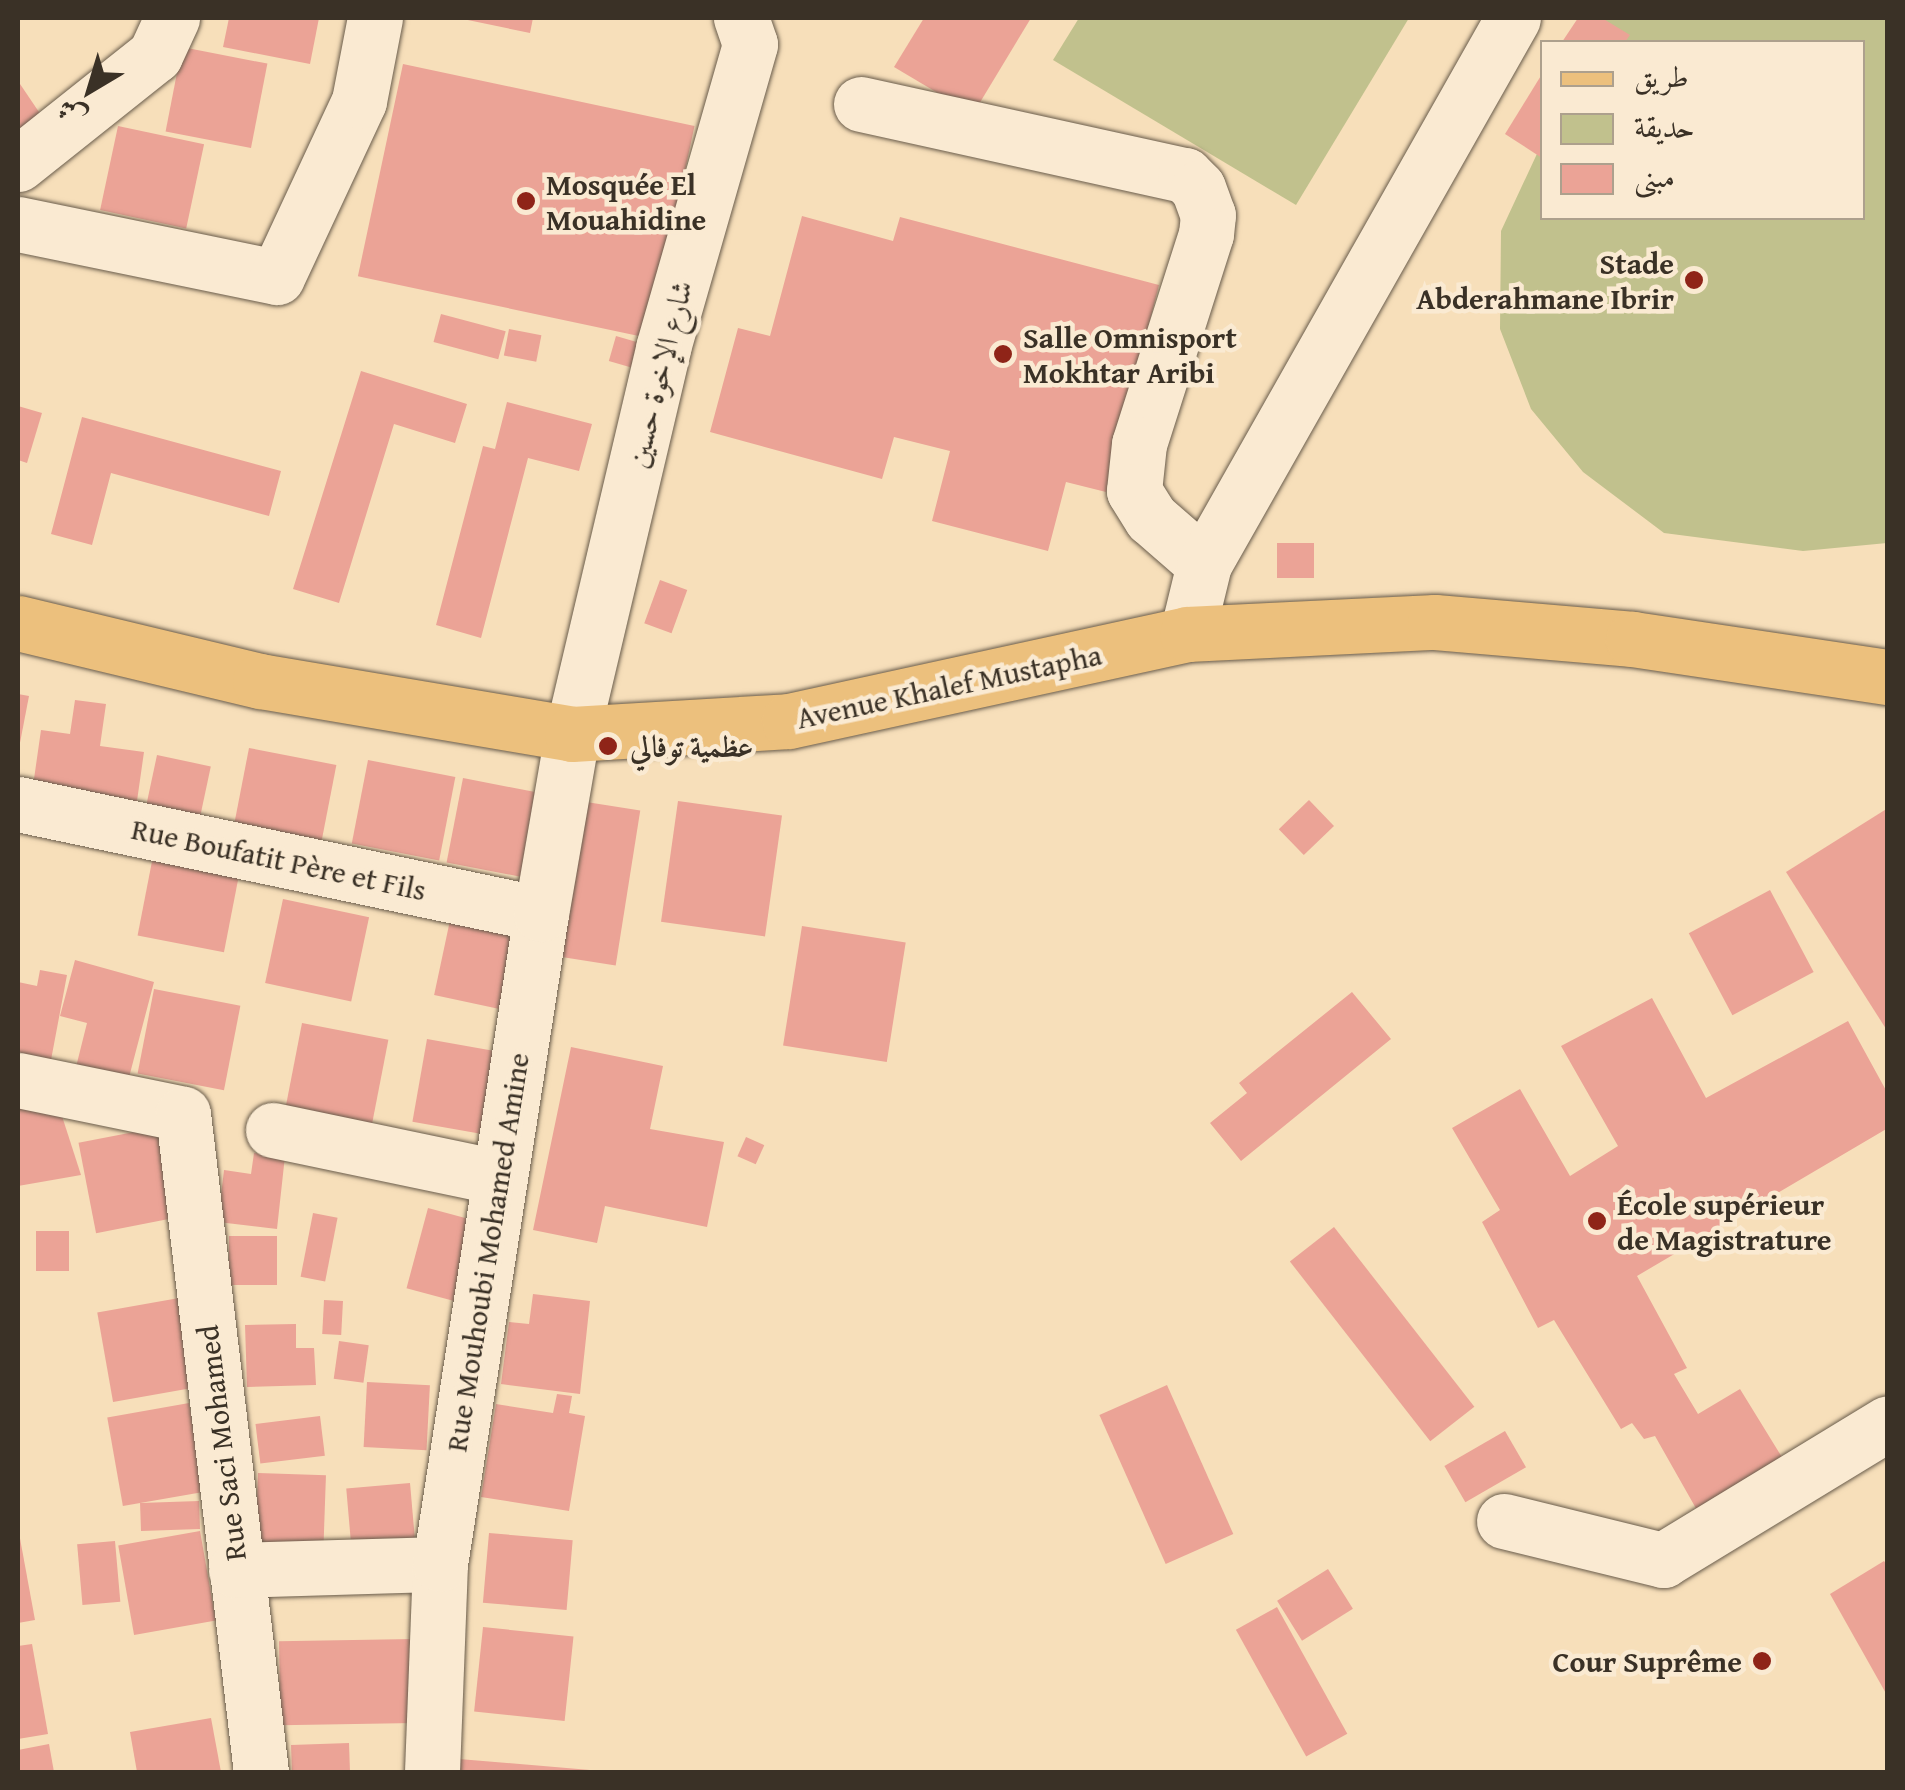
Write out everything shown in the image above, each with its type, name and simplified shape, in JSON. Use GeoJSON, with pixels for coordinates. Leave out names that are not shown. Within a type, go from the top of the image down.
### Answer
{"type":"FeatureCollection","features":[{"type":"Feature","properties":{"kind":"main road","name":"Avenue Khalef Mustapha"},"geometry":{"type":"LineString","coordinates":[[18,623],[260,681],[572,734],[789,721],[1187,634],[1435,622],[1634,639],[1888,677]]}},
{"type":"Feature","properties":{"kind":"street"},"geometry":{"type":"LineString","coordinates":[[18,164],[155,55],[172,18]]}},
{"type":"Feature","properties":{"kind":"street"},"geometry":{"type":"LineString","coordinates":[[18,224],[277,276],[359,100],[375,18]]}},
{"type":"Feature","properties":{"kind":"street","name":"شارع الإخوة حسين"},"geometry":{"type":"LineString","coordinates":[[572,734],[663,348],[750,44],[741,18]]}},
{"type":"Feature","properties":{"kind":"street"},"geometry":{"type":"LineString","coordinates":[[1187,634],[1204,564],[1512,18]]}},
{"type":"Feature","properties":{"kind":"street"},"geometry":{"type":"LineString","coordinates":[[861,104],[1184,175],[1198,188],[1208,215],[1206,234],[1139,444],[1134,492],[1151,518],[1204,564]]}},
{"type":"Feature","properties":{"kind":"street","name":"Rue Mouhoubi Mohamed Amine"},"geometry":{"type":"LineString","coordinates":[[432,1772],[440,1564],[498,1177],[572,734]]}},
{"type":"Feature","properties":{"kind":"street","name":"Rue Boufatit Père et Fils"},"geometry":{"type":"LineString","coordinates":[[18,804],[541,914]]}},
{"type":"Feature","properties":{"kind":"street","name":"Rue Saci Mohamed"},"geometry":{"type":"LineString","coordinates":[[18,1080],[183,1114],[261,1772]]}},
{"type":"Feature","properties":{"kind":"street"},"geometry":{"type":"LineString","coordinates":[[273,1130],[498,1177]]}},
{"type":"Feature","properties":{"kind":"street"},"geometry":{"type":"LineString","coordinates":[[1504,1521],[1662,1560],[1888,1423]]}},
{"type":"Feature","properties":{"kind":"street"},"geometry":{"type":"LineString","coordinates":[[236,1570],[440,1564]]}},
{"type":"Feature","properties":{"kind":"green space"},"geometry":{"type":"Polygon","coordinates":[[[1079,18],[1409,18],[1296,205],[1053,60],[1079,18]]]}},
{"type":"Feature","properties":{"kind":"green space","name":"Stade Abderahmane Ibrir"},"geometry":{"type":"Polygon","coordinates":[[[1593,18],[1887,18],[1887,543],[1803,551],[1664,533],[1583,472],[1531,409],[1500,329],[1501,231],[1540,147],[1540,220],[1865,220],[1865,40],[1578,40],[1593,18]]]}},
{"type":"Feature","properties":{"kind":"building"},"geometry":{"type":"Polygon","coordinates":[[[229,18],[319,18],[310,64],[223,47],[229,18]]]}},
{"type":"Feature","properties":{"kind":"building"},"geometry":{"type":"Polygon","coordinates":[[[458,18],[533,18],[530,33],[458,18]]]}},
{"type":"Feature","properties":{"kind":"building"},"geometry":{"type":"Polygon","coordinates":[[[924,18],[1031,18],[973,114],[894,67],[924,18]]]}},
{"type":"Feature","properties":{"kind":"building"},"geometry":{"type":"Polygon","coordinates":[[[1578,18],[1602,18],[1630,35],[1626,40],[1563,40],[1578,18]]]}},
{"type":"Feature","properties":{"kind":"building"},"geometry":{"type":"Polygon","coordinates":[[[182,47],[267,64],[251,148],[166,131],[182,47]]]}},
{"type":"Feature","properties":{"kind":"building","name":"Mosquée El Mouahidine"},"geometry":{"type":"Polygon","coordinates":[[[403,64],[694,126],[649,338],[358,276],[403,64]]]}},
{"type":"Feature","properties":{"kind":"building"},"geometry":{"type":"Polygon","coordinates":[[[1540,77],[1540,157],[1505,134],[1540,77]]]}},
{"type":"Feature","properties":{"kind":"building"},"geometry":{"type":"Polygon","coordinates":[[[18,81],[41,115],[18,130],[18,81]]]}},
{"type":"Feature","properties":{"kind":"building"},"geometry":{"type":"Polygon","coordinates":[[[118,126],[204,144],[186,228],[100,210],[118,126]]]}},
{"type":"Feature","properties":{"kind":"building","name":"Salle Omnisport Mokhtar Aribi"},"geometry":{"type":"Polygon","coordinates":[[[802,216],[893,241],[900,217],[1159,285],[1106,492],[1066,482],[1048,551],[932,521],[950,451],[894,437],[882,479],[710,432],[738,328],[770,336],[802,216]]]}},
{"type":"Feature","properties":{"kind":"building"},"geometry":{"type":"Polygon","coordinates":[[[441,314],[506,331],[498,359],[433,342],[441,314]]]}},
{"type":"Feature","properties":{"kind":"building"},"geometry":{"type":"Polygon","coordinates":[[[509,329],[541,335],[536,362],[504,356],[509,329]]]}},
{"type":"Feature","properties":{"kind":"building"},"geometry":{"type":"Polygon","coordinates":[[[616,336],[641,343],[634,368],[609,361],[616,336]]]}},
{"type":"Feature","properties":{"kind":"building"},"geometry":{"type":"Polygon","coordinates":[[[361,371],[467,404],[455,443],[394,424],[339,603],[293,589],[361,371]]]}},
{"type":"Feature","properties":{"kind":"building"},"geometry":{"type":"Polygon","coordinates":[[[507,402],[592,424],[579,471],[528,458],[481,638],[436,625],[483,446],[495,449],[507,402]]]}},
{"type":"Feature","properties":{"kind":"building"},"geometry":{"type":"Polygon","coordinates":[[[18,406],[42,413],[27,463],[18,460],[18,406]]]}},
{"type":"Feature","properties":{"kind":"building"},"geometry":{"type":"Polygon","coordinates":[[[82,417],[281,471],[269,516],[111,473],[92,545],[51,534],[82,417]]]}},
{"type":"Feature","properties":{"kind":"building"},"geometry":{"type":"Polygon","coordinates":[[[1277,543],[1314,543],[1314,578],[1277,578],[1277,543]]]}},
{"type":"Feature","properties":{"kind":"building"},"geometry":{"type":"Polygon","coordinates":[[[660,580],[687,590],[672,633],[644,623],[660,580]]]}},
{"type":"Feature","properties":{"kind":"building"},"geometry":{"type":"Polygon","coordinates":[[[18,694],[29,696],[19,748],[18,747],[18,694]]]}},
{"type":"Feature","properties":{"kind":"building"},"geometry":{"type":"Polygon","coordinates":[[[75,700],[106,704],[100,746],[144,752],[136,808],[32,793],[41,730],[70,734],[75,700]]]}},
{"type":"Feature","properties":{"kind":"building"},"geometry":{"type":"Polygon","coordinates":[[[249,748],[336,765],[320,847],[233,830],[249,748]]]}},
{"type":"Feature","properties":{"kind":"building"},"geometry":{"type":"Polygon","coordinates":[[[157,755],[211,766],[197,832],[143,821],[157,755]]]}},
{"type":"Feature","properties":{"kind":"building"},"geometry":{"type":"Polygon","coordinates":[[[368,760],[455,777],[439,860],[352,843],[368,760]]]}},
{"type":"Feature","properties":{"kind":"building"},"geometry":{"type":"Polygon","coordinates":[[[463,778],[549,795],[533,879],[447,862],[463,778]]]}},
{"type":"Feature","properties":{"kind":"building"},"geometry":{"type":"Polygon","coordinates":[[[1309,800],[1334,826],[1304,855],[1279,829],[1309,800]]]}},
{"type":"Feature","properties":{"kind":"building"},"geometry":{"type":"Polygon","coordinates":[[[580,801],[640,811],[616,966],[555,956],[580,801]]]}},
{"type":"Feature","properties":{"kind":"building"},"geometry":{"type":"Polygon","coordinates":[[[678,801],[782,816],[765,936],[661,922],[678,801]]]}},
{"type":"Feature","properties":{"kind":"building"},"geometry":{"type":"Polygon","coordinates":[[[1888,808],[1888,1032],[1786,872],[1888,808]]]}},
{"type":"Feature","properties":{"kind":"building"},"geometry":{"type":"Polygon","coordinates":[[[154,851],[240,868],[224,952],[138,935],[154,851]]]}},
{"type":"Feature","properties":{"kind":"building"},"geometry":{"type":"Polygon","coordinates":[[[1770,890],[1814,972],[1732,1015],[1689,933],[1770,890]]]}},
{"type":"Feature","properties":{"kind":"building"},"geometry":{"type":"Polygon","coordinates":[[[283,899],[369,917],[351,1001],[265,983],[283,899]]]}},
{"type":"Feature","properties":{"kind":"building"},"geometry":{"type":"Polygon","coordinates":[[[452,911],[539,930],[521,1014],[434,995],[452,911]]]}},
{"type":"Feature","properties":{"kind":"building"},"geometry":{"type":"Polygon","coordinates":[[[802,926],[906,942],[887,1062],[783,1046],[802,926]]]}},
{"type":"Feature","properties":{"kind":"building"},"geometry":{"type":"Polygon","coordinates":[[[75,960],[154,982],[127,1085],[75,1071],[87,1023],[60,1016],[75,960]]]}},
{"type":"Feature","properties":{"kind":"building"},"geometry":{"type":"Polygon","coordinates":[[[40,970],[67,975],[51,1060],[18,1053],[18,982],[37,986],[40,970]]]}},
{"type":"Feature","properties":{"kind":"building"},"geometry":{"type":"Polygon","coordinates":[[[154,989],[240,1006],[224,1090],[138,1073],[154,989]]]}},
{"type":"Feature","properties":{"kind":"building"},"geometry":{"type":"Polygon","coordinates":[[[1352,992],[1391,1039],[1241,1161],[1210,1123],[1247,1093],[1239,1083],[1352,992]]]}},
{"type":"Feature","properties":{"kind":"building"},"geometry":{"type":"Polygon","coordinates":[[[1652,998],[1706,1098],[1848,1021],[1888,1094],[1888,1128],[1637,1276],[1687,1368],[1674,1374],[1698,1414],[1740,1389],[1788,1467],[1702,1519],[1655,1436],[1644,1439],[1632,1423],[1621,1429],[1554,1320],[1538,1328],[1482,1222],[1500,1210],[1452,1128],[1520,1089],[1570,1176],[1618,1146],[1561,1046],[1652,998]]]}},
{"type":"Feature","properties":{"kind":"building"},"geometry":{"type":"Polygon","coordinates":[[[302,1023],[388,1040],[372,1124],[286,1107],[302,1023]]]}},
{"type":"Feature","properties":{"kind":"building"},"geometry":{"type":"Polygon","coordinates":[[[427,1039],[514,1054],[499,1137],[412,1122],[427,1039]]]}},
{"type":"Feature","properties":{"kind":"building"},"geometry":{"type":"Polygon","coordinates":[[[571,1047],[663,1066],[650,1129],[724,1142],[707,1227],[605,1206],[597,1243],[533,1230],[571,1047]]]}},
{"type":"Feature","properties":{"kind":"building"},"geometry":{"type":"Polygon","coordinates":[[[18,1106],[61,1113],[81,1175],[18,1186],[18,1106]]]}},
{"type":"Feature","properties":{"kind":"building"},"geometry":{"type":"Polygon","coordinates":[[[160,1127],[178,1217],[96,1233],[79,1143],[160,1127]]]}},
{"type":"Feature","properties":{"kind":"building"},"geometry":{"type":"Polygon","coordinates":[[[746,1137],[764,1145],[756,1164],[737,1156],[746,1137]]]}},
{"type":"Feature","properties":{"kind":"building"},"geometry":{"type":"Polygon","coordinates":[[[254,1153],[285,1156],[277,1229],[218,1222],[224,1170],[251,1174],[254,1153]]]}},
{"type":"Feature","properties":{"kind":"building"},"geometry":{"type":"Polygon","coordinates":[[[428,1208],[480,1222],[459,1302],[407,1288],[428,1208]]]}},
{"type":"Feature","properties":{"kind":"building"},"geometry":{"type":"Polygon","coordinates":[[[313,1213],[338,1218],[325,1282],[301,1277],[313,1213]]]}},
{"type":"Feature","properties":{"kind":"building"},"geometry":{"type":"Polygon","coordinates":[[[1334,1227],[1474,1407],[1430,1441],[1290,1261],[1334,1227]]]}},
{"type":"Feature","properties":{"kind":"building"},"geometry":{"type":"Polygon","coordinates":[[[36,1231],[69,1231],[69,1271],[36,1271],[36,1231]]]}},
{"type":"Feature","properties":{"kind":"building"},"geometry":{"type":"Polygon","coordinates":[[[229,1236],[277,1236],[277,1285],[229,1285],[229,1236]]]}},
{"type":"Feature","properties":{"kind":"building"},"geometry":{"type":"Polygon","coordinates":[[[533,1294],[590,1301],[580,1394],[501,1384],[509,1322],[529,1324],[533,1294]]]}},
{"type":"Feature","properties":{"kind":"building"},"geometry":{"type":"Polygon","coordinates":[[[179,1298],[195,1388],[113,1402],[97,1312],[179,1298]]]}},
{"type":"Feature","properties":{"kind":"building"},"geometry":{"type":"Polygon","coordinates":[[[324,1300],[343,1301],[341,1335],[322,1334],[324,1300]]]}},
{"type":"Feature","properties":{"kind":"building"},"geometry":{"type":"Polygon","coordinates":[[[296,1324],[296,1348],[314,1348],[316,1385],[247,1387],[245,1325],[296,1324]]]}},
{"type":"Feature","properties":{"kind":"building"},"geometry":{"type":"Polygon","coordinates":[[[339,1341],[369,1345],[363,1383],[334,1379],[339,1341]]]}},
{"type":"Feature","properties":{"kind":"building"},"geometry":{"type":"Polygon","coordinates":[[[367,1382],[430,1385],[427,1450],[364,1447],[367,1382]]]}},
{"type":"Feature","properties":{"kind":"building"},"geometry":{"type":"Polygon","coordinates":[[[1167,1385],[1233,1534],[1166,1564],[1099,1415],[1167,1385]]]}},
{"type":"Feature","properties":{"kind":"building"},"geometry":{"type":"Polygon","coordinates":[[[557,1394],[572,1396],[569,1413],[585,1416],[569,1511],[481,1497],[496,1404],[553,1413],[557,1394]]]}},
{"type":"Feature","properties":{"kind":"building"},"geometry":{"type":"Polygon","coordinates":[[[189,1403],[205,1492],[123,1506],[107,1417],[189,1403]]]}},
{"type":"Feature","properties":{"kind":"building"},"geometry":{"type":"Polygon","coordinates":[[[320,1416],[325,1456],[260,1464],[255,1424],[320,1416]]]}},
{"type":"Feature","properties":{"kind":"building"},"geometry":{"type":"Polygon","coordinates":[[[1505,1431],[1526,1467],[1465,1502],[1444,1466],[1505,1431]]]}},
{"type":"Feature","properties":{"kind":"building"},"geometry":{"type":"Polygon","coordinates":[[[258,1473],[326,1475],[323,1554],[255,1552],[258,1473]]]}},
{"type":"Feature","properties":{"kind":"building"},"geometry":{"type":"Polygon","coordinates":[[[410,1483],[416,1556],[353,1561],[346,1489],[410,1483]]]}},
{"type":"Feature","properties":{"kind":"building"},"geometry":{"type":"Polygon","coordinates":[[[199,1501],[200,1529],[141,1531],[140,1503],[199,1501]]]}},
{"type":"Feature","properties":{"kind":"building"},"geometry":{"type":"Polygon","coordinates":[[[200,1531],[216,1621],[134,1635],[118,1545],[200,1531]]]}},
{"type":"Feature","properties":{"kind":"building"},"geometry":{"type":"Polygon","coordinates":[[[489,1533],[573,1540],[567,1610],[483,1603],[489,1533]]]}},
{"type":"Feature","properties":{"kind":"building"},"geometry":{"type":"Polygon","coordinates":[[[18,1534],[35,1620],[18,1623],[18,1534]]]}},
{"type":"Feature","properties":{"kind":"building"},"geometry":{"type":"Polygon","coordinates":[[[115,1541],[120,1602],[82,1605],[77,1544],[115,1541]]]}},
{"type":"Feature","properties":{"kind":"building"},"geometry":{"type":"Polygon","coordinates":[[[1884,1561],[1888,1567],[1888,1697],[1830,1594],[1884,1561]]]}},
{"type":"Feature","properties":{"kind":"building"},"geometry":{"type":"Polygon","coordinates":[[[1328,1569],[1353,1609],[1302,1641],[1277,1601],[1328,1569]]]}},
{"type":"Feature","properties":{"kind":"building"},"geometry":{"type":"Polygon","coordinates":[[[1277,1607],[1347,1734],[1306,1757],[1236,1630],[1277,1607]]]}},
{"type":"Feature","properties":{"kind":"building"},"geometry":{"type":"Polygon","coordinates":[[[483,1627],[574,1637],[565,1721],[474,1712],[483,1627]]]}},
{"type":"Feature","properties":{"kind":"building"},"geometry":{"type":"Polygon","coordinates":[[[413,1639],[414,1723],[280,1725],[279,1641],[413,1639]]]}},
{"type":"Feature","properties":{"kind":"building"},"geometry":{"type":"Polygon","coordinates":[[[32,1644],[48,1734],[18,1739],[18,1646],[32,1644]]]}},
{"type":"Feature","properties":{"kind":"building"},"geometry":{"type":"Polygon","coordinates":[[[211,1718],[221,1772],[137,1772],[130,1732],[211,1718]]]}},
{"type":"Feature","properties":{"kind":"building"},"geometry":{"type":"Polygon","coordinates":[[[349,1743],[350,1772],[292,1772],[291,1745],[349,1743]]]}},
{"type":"Feature","properties":{"kind":"building"},"geometry":{"type":"Polygon","coordinates":[[[49,1744],[54,1772],[18,1772],[18,1750],[49,1744]]]}},
{"type":"Feature","properties":{"kind":"building"},"geometry":{"type":"Polygon","coordinates":[[[459,1759],[590,1770],[590,1772],[459,1772],[459,1759]]]}},
{"type":"Feature","properties":{"kind":"place","name":"Mosquée El Mouahidine"},"geometry":{"type":"Point","coordinates":[526,201]}},
{"type":"Feature","properties":{"kind":"place","name":"Stade Abderahmane Ibrir"},"geometry":{"type":"Point","coordinates":[1694,280]}},
{"type":"Feature","properties":{"kind":"place","name":"Salle Omnisport Mokhtar Aribi"},"geometry":{"type":"Point","coordinates":[1003,354]}},
{"type":"Feature","properties":{"kind":"place","name":"عظمية توفالي"},"geometry":{"type":"Point","coordinates":[608,746]}},
{"type":"Feature","properties":{"kind":"place","name":"École supérieur de Magistrature"},"geometry":{"type":"Point","coordinates":[1597,1221]}},
{"type":"Feature","properties":{"kind":"place","name":"Cour Suprême"},"geometry":{"type":"Point","coordinates":[1762,1661]}}]}
